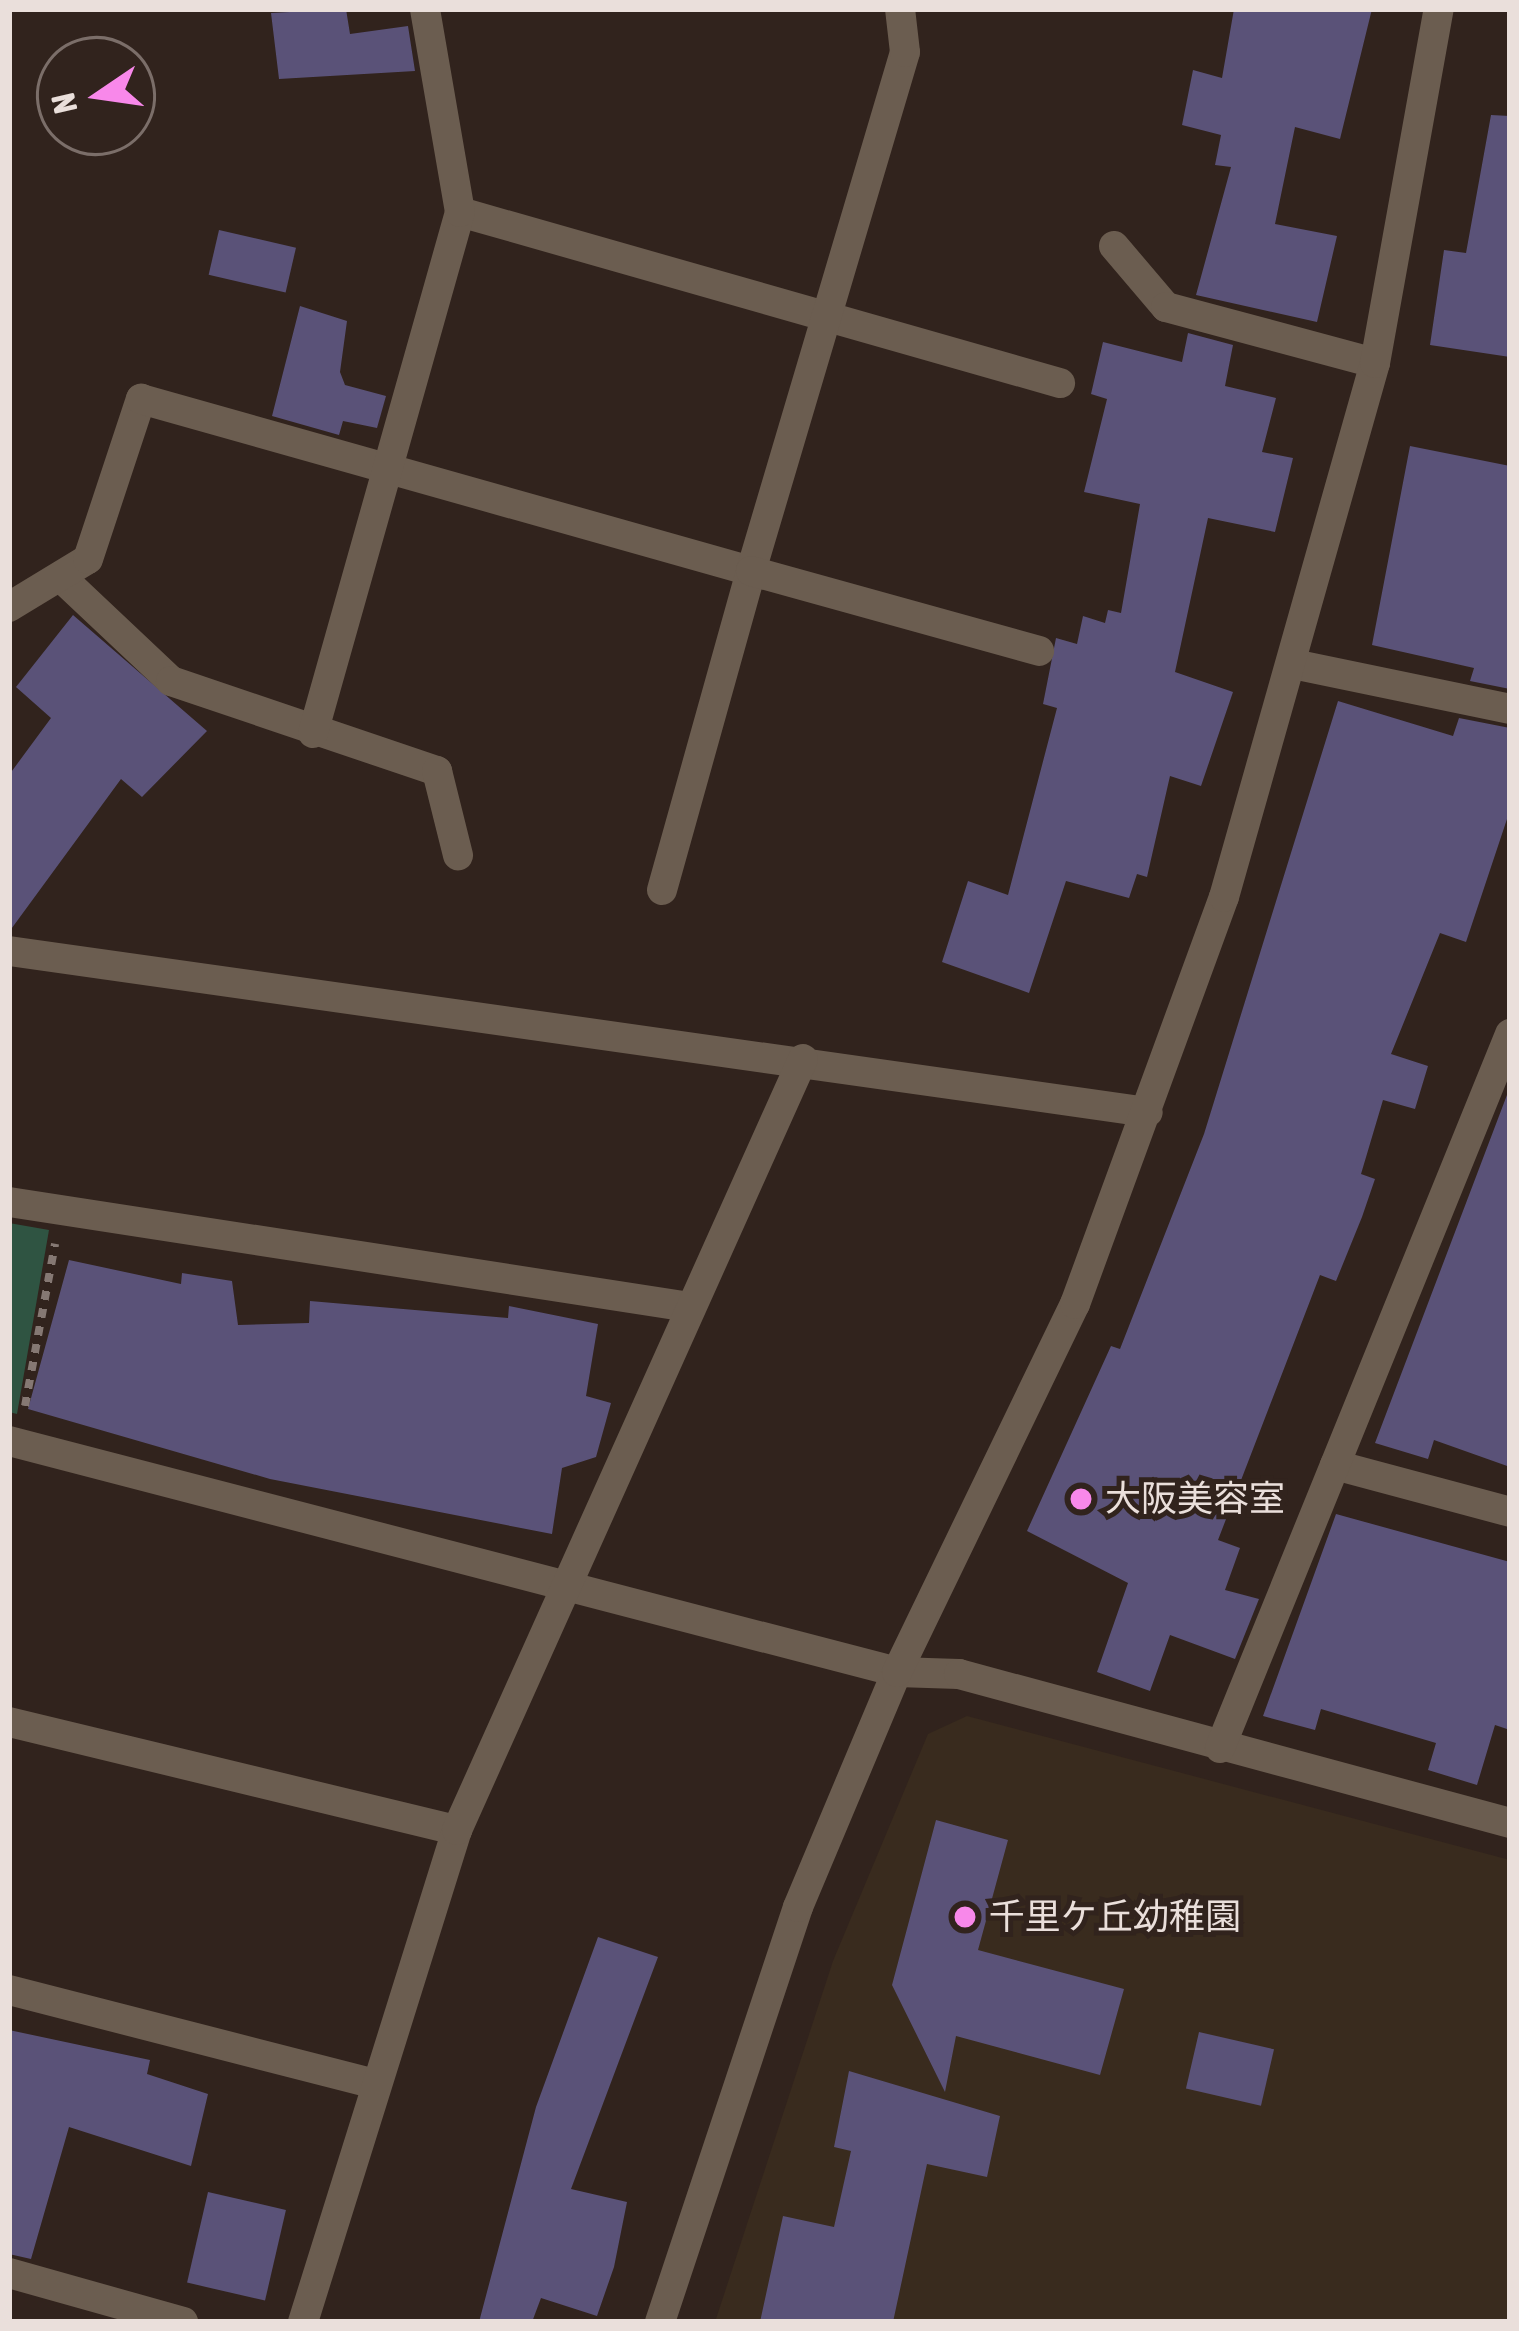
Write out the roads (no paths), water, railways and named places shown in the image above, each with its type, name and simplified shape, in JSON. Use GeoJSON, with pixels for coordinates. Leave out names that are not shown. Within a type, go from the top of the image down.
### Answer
{"type":"FeatureCollection","features":[{"type":"Feature","properties":{"kind":"street"},"geometry":{"type":"LineString","coordinates":[[313,733],[460,212],[425,9]]}},
{"type":"Feature","properties":{"kind":"street"},"geometry":{"type":"LineString","coordinates":[[662,890],[905,52],[900,9]]}},
{"type":"Feature","properties":{"kind":"street"},"geometry":{"type":"LineString","coordinates":[[660,2322],[729,2098],[897,1672],[1075,1304],[1148,1112],[1293,664],[1375,363],[1439,9]]}},
{"type":"Feature","properties":{"kind":"street"},"geometry":{"type":"LineString","coordinates":[[460,212],[1060,383]]}},
{"type":"Feature","properties":{"kind":"street"},"geometry":{"type":"LineString","coordinates":[[1114,246],[1166,307],[1375,363]]}},
{"type":"Feature","properties":{"kind":"street"},"geometry":{"type":"LineString","coordinates":[[9,607],[65,580],[88,560],[141,399],[1039,651]]}},
{"type":"Feature","properties":{"kind":"street"},"geometry":{"type":"LineString","coordinates":[[65,580],[171,681],[313,733],[437,771],[458,855]]}},
{"type":"Feature","properties":{"kind":"street"},"geometry":{"type":"LineString","coordinates":[[1293,664],[1510,709]]}},
{"type":"Feature","properties":{"kind":"street"},"geometry":{"type":"LineString","coordinates":[[9,951],[803,1059],[1148,1112]]}},
{"type":"Feature","properties":{"kind":"street"},"geometry":{"type":"LineString","coordinates":[[1220,1748],[1510,1034]]}},
{"type":"Feature","properties":{"kind":"street"},"geometry":{"type":"LineString","coordinates":[[303,2322],[457,1830],[803,1059]]}},
{"type":"Feature","properties":{"kind":"street"},"geometry":{"type":"LineString","coordinates":[[9,1202],[690,1307]]}},
{"type":"Feature","properties":{"kind":"street"},"geometry":{"type":"LineString","coordinates":[[14,1442],[571,1580],[897,1672],[959,1674],[1510,1823]]}},
{"type":"Feature","properties":{"kind":"street"},"geometry":{"type":"LineString","coordinates":[[1335,1465],[1510,1512]]}},
{"type":"Feature","properties":{"kind":"street"},"geometry":{"type":"LineString","coordinates":[[9,1722],[457,1830]]}},
{"type":"Feature","properties":{"kind":"street"},"geometry":{"type":"LineString","coordinates":[[9,1990],[375,2084]]}},
{"type":"Feature","properties":{"kind":"street"},"geometry":{"type":"LineString","coordinates":[[9,2273],[183,2322]]}},
{"type":"Feature","properties":{"kind":"place","name":"大阪美容室"},"geometry":{"type":"Point","coordinates":[1081,1499]}},
{"type":"Feature","properties":{"kind":"place","name":"千里ケ丘幼稚園"},"geometry":{"type":"Point","coordinates":[965,1917]}}]}
